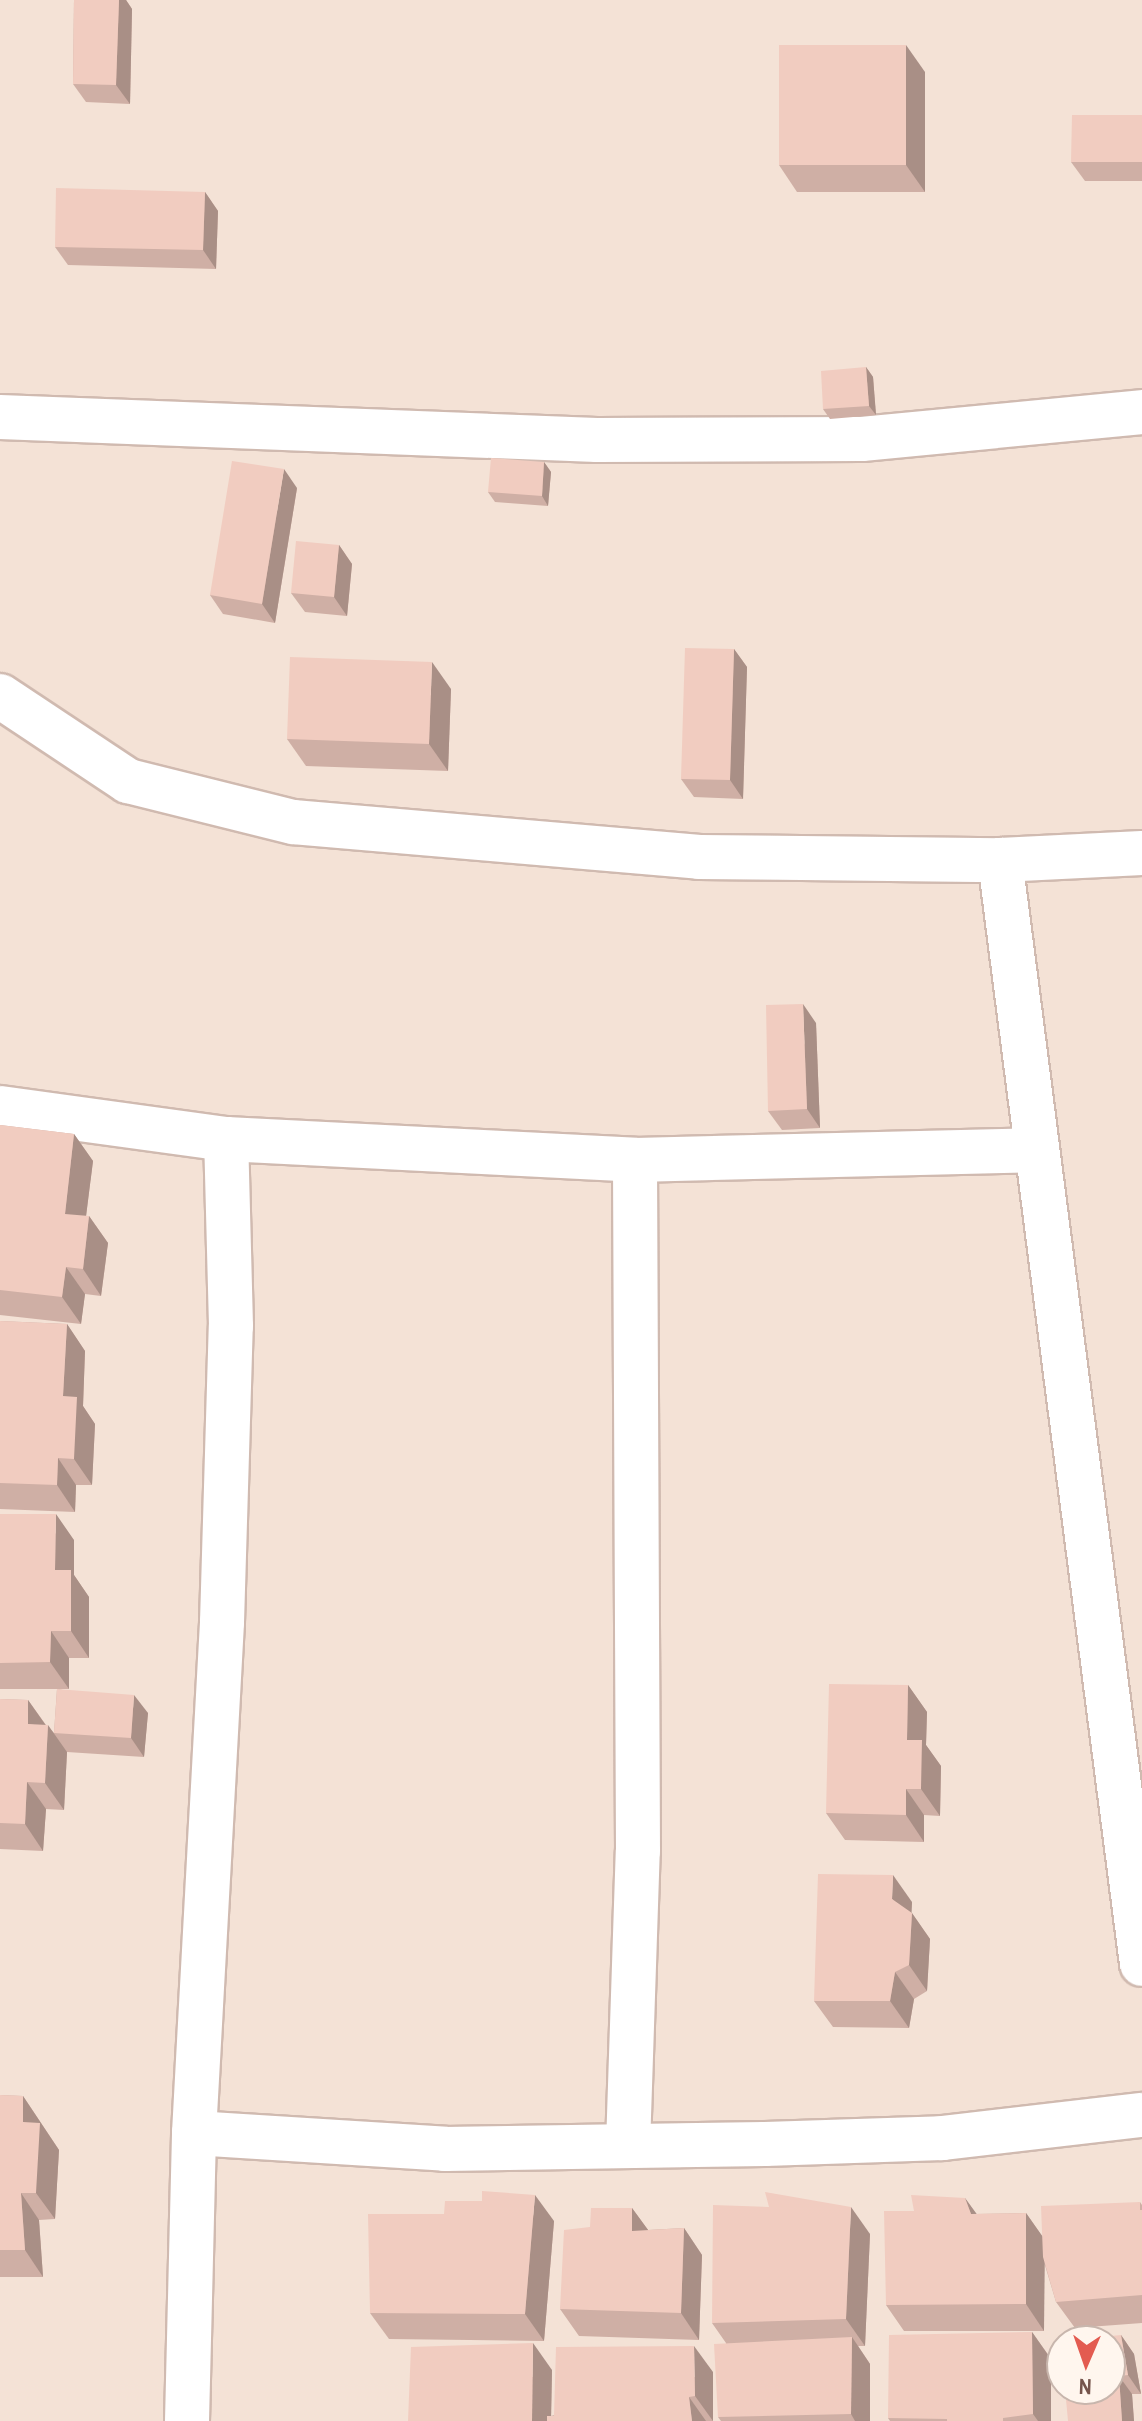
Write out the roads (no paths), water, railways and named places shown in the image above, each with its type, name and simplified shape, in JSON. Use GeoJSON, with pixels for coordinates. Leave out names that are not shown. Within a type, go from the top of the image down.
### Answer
{"type":"FeatureCollection","features":[{"type":"Feature","properties":{"kind":"street"},"geometry":{"type":"LineString","coordinates":[[0,417],[613,440],[862,439],[1142,412]]}},
{"type":"Feature","properties":{"kind":"street"},"geometry":{"type":"LineString","coordinates":[[0,696],[128,781],[293,822],[699,857],[1000,860],[1142,853]]}},
{"type":"Feature","properties":{"kind":"street"},"geometry":{"type":"LineString","coordinates":[[1000,860],[1034,1150],[1066,1340],[1104,1707],[1142,1964]]}},
{"type":"Feature","properties":{"kind":"street"},"geometry":{"type":"LineString","coordinates":[[0,1108],[226,1139],[635,1160],[1034,1150]]}},
{"type":"Feature","properties":{"kind":"street"},"geometry":{"type":"LineString","coordinates":[[187,2421],[194,2133],[222,1622],[231,1326],[226,1139]]}},
{"type":"Feature","properties":{"kind":"street"},"geometry":{"type":"LineString","coordinates":[[628,2146],[638,1835],[635,1160]]}},
{"type":"Feature","properties":{"kind":"street"},"geometry":{"type":"LineString","coordinates":[[194,2133],[445,2149],[628,2146],[942,2138],[1142,2115]]}}]}
